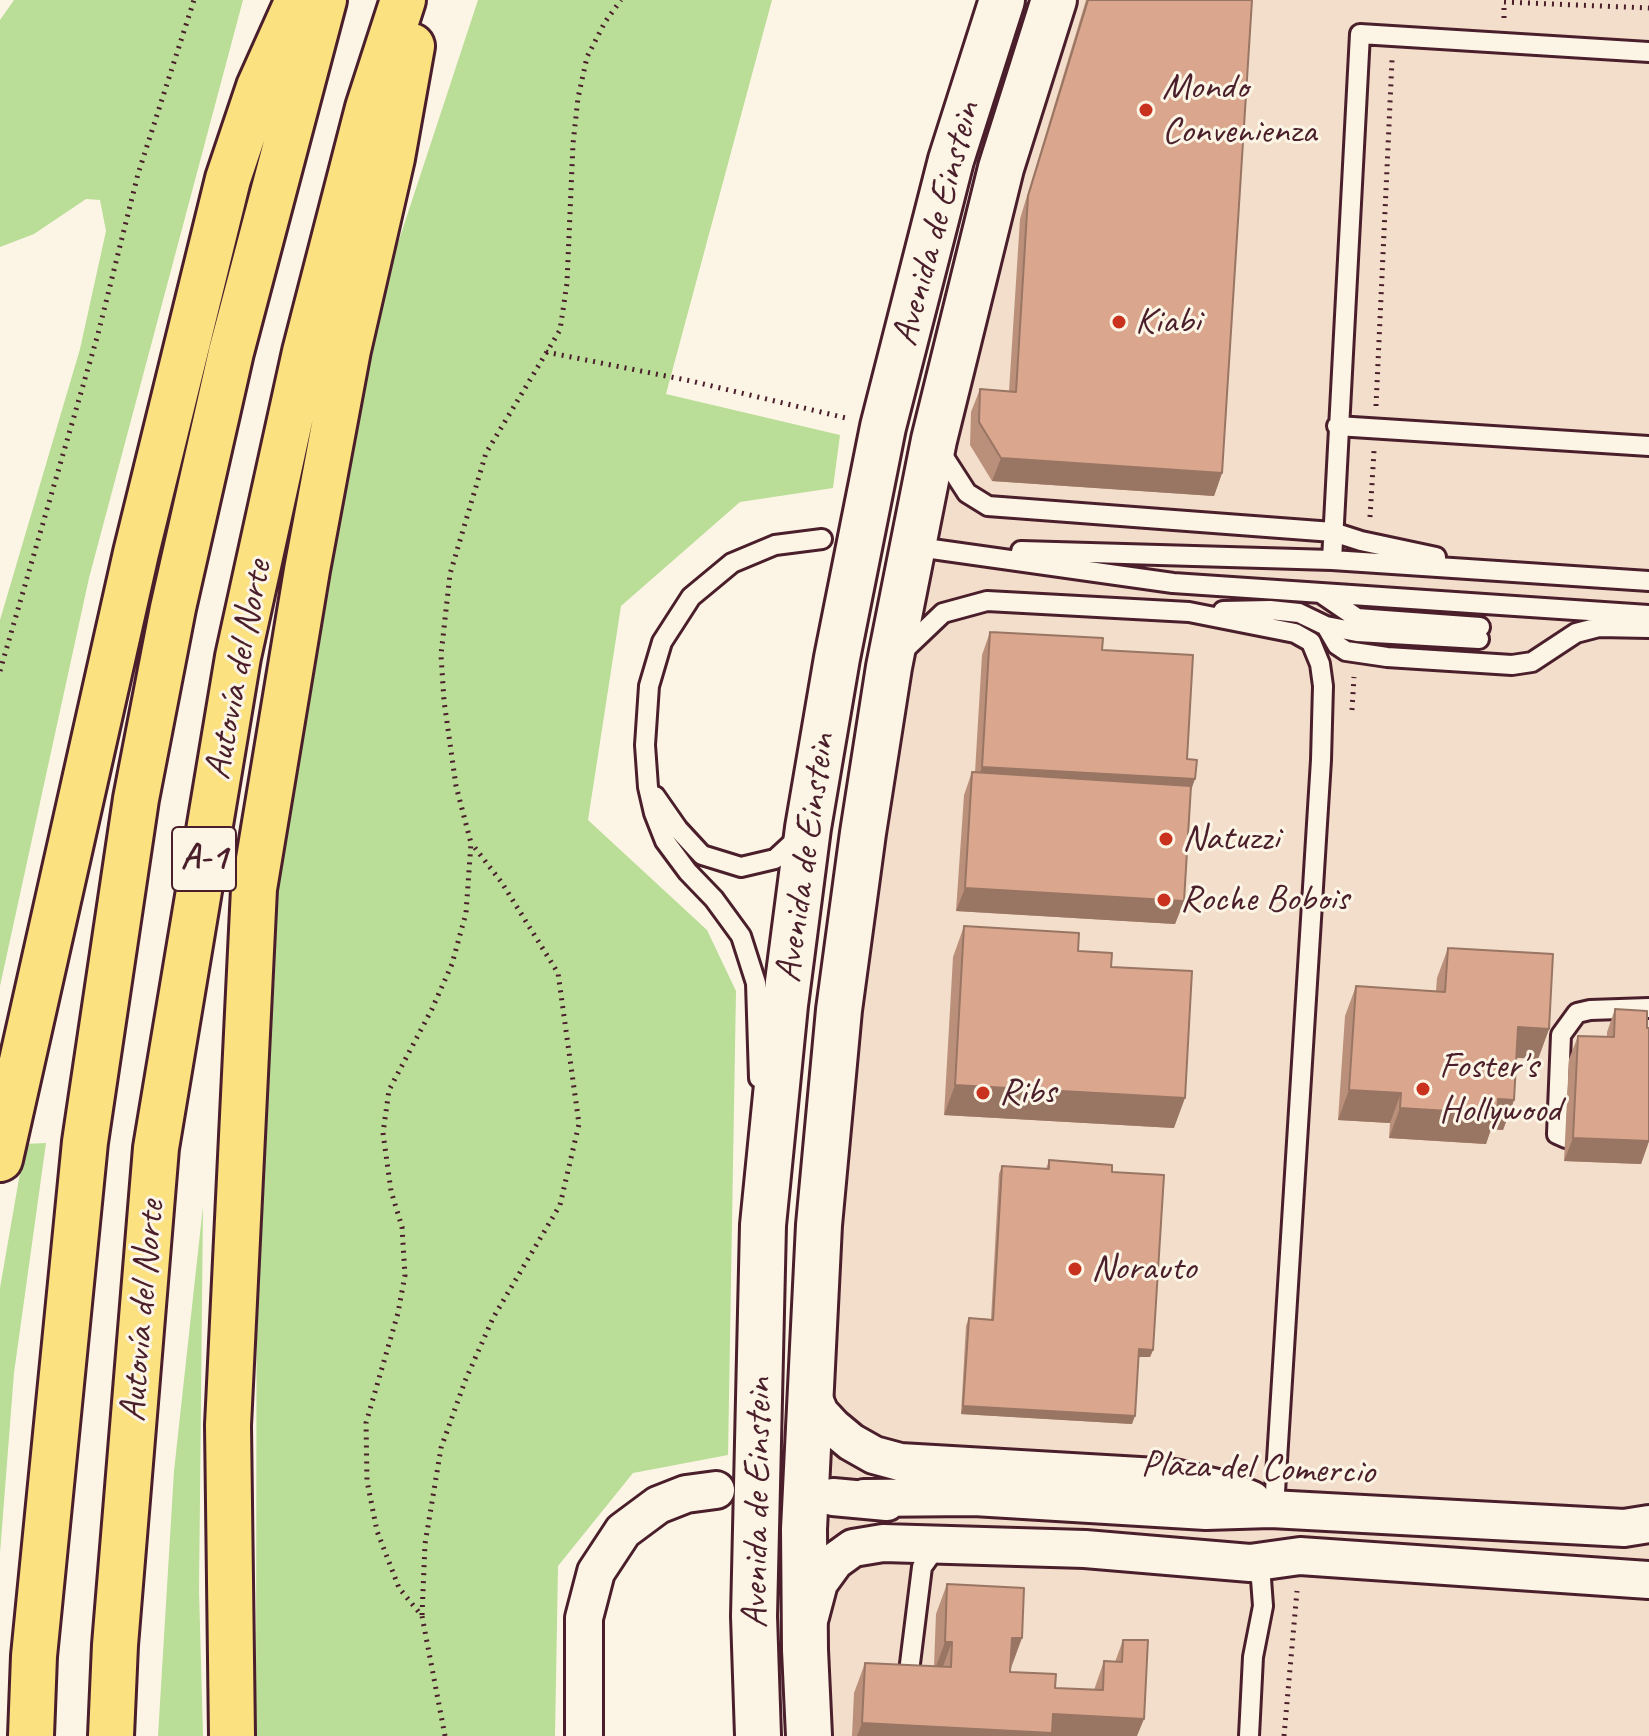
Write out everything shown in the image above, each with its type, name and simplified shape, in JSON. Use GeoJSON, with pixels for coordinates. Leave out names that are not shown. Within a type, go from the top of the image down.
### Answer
{"type":"FeatureCollection","features":[{"type":"Feature","properties":{"kind":"highway"},"geometry":{"type":"LineString","coordinates":[[0,1159],[136,553],[228,179],[259,87],[298,0]]}},
{"type":"Feature","properties":{"kind":"highway","name":"Autovía del Norte"},"geometry":{"type":"LineString","coordinates":[[31,1736],[34,1656],[85,1142],[136,799],[173,608],[231,352],[324,0]]}},
{"type":"Feature","properties":{"kind":"highway","name":"Autovía del Norte"},"geometry":{"type":"LineString","coordinates":[[111,1736],[115,1645],[156,1148],[230,703],[305,352],[368,108],[403,0]]}},
{"type":"Feature","properties":{"kind":"highway"},"geometry":{"type":"LineString","coordinates":[[232,1736],[228,1425],[254,889],[307,570],[348,350],[392,158],[420,0]]}},
{"type":"Feature","properties":{"kind":"street","name":"Avenida de Einstein"},"geometry":{"type":"LineString","coordinates":[[758,1736],[754,1616],[763,1225],[785,1005],[808,828],[837,658],[883,427],[951,160],[1002,0]]}},
{"type":"Feature","properties":{"kind":"street","name":"Avenida de Einstein"},"geometry":{"type":"LineString","coordinates":[[809,1736],[804,1529],[819,1225],[839,1010],[889,667],[934,440],[1001,168],[1054,0]]}},
{"type":"Feature","properties":{"kind":"street"},"geometry":{"type":"LineString","coordinates":[[810,1390],[820,1413],[851,1442],[874,1455],[900,1462],[1174,1478],[1230,1491],[1271,1509]]}},
{"type":"Feature","properties":{"kind":"street"},"geometry":{"type":"LineString","coordinates":[[584,1736],[584,1618],[596,1572],[623,1531],[658,1505],[686,1494],[716,1490]]}},
{"type":"Feature","properties":{"kind":"street","name":"Plaza del Comercio"},"geometry":{"type":"LineString","coordinates":[[1300,1556],[1267,1544],[1214,1537],[1002,1522],[849,1498],[961,1497],[1206,1511],[1271,1509],[1609,1527],[1649,1524]]}},
{"type":"Feature","properties":{"kind":"street"},"geometry":{"type":"LineString","coordinates":[[805,1650],[812,1603],[819,1583],[835,1561],[853,1548],[883,1543],[1085,1549],[1250,1563],[1300,1556],[1649,1580]]}},
{"type":"Feature","properties":{"kind":"lane"},"geometry":{"type":"LineString","coordinates":[[1332,560],[1360,34],[1649,52]]}},
{"type":"Feature","properties":{"kind":"lane"},"geometry":{"type":"LineString","coordinates":[[1337,426],[1649,446]]}},
{"type":"Feature","properties":{"kind":"lane"},"geometry":{"type":"LineString","coordinates":[[934,440],[967,493],[988,506],[1333,532],[1361,541],[1501,571]]}},
{"type":"Feature","properties":{"kind":"lane"},"geometry":{"type":"LineString","coordinates":[[763,1225],[756,983],[741,936],[665,841],[654,813],[648,787],[645,745],[649,686],[662,642],[691,597],[732,563],[775,545],[822,539]]}},
{"type":"Feature","properties":{"kind":"lane"},"geometry":{"type":"LineString","coordinates":[[1649,581],[1332,560],[932,549],[1173,583],[1649,615]]}},
{"type":"Feature","properties":{"kind":"lane"},"geometry":{"type":"LineString","coordinates":[[889,667],[943,613],[987,601],[1189,612],[1270,610],[1299,613],[1326,626],[1357,632],[1480,633],[1357,618],[1319,593]]}},
{"type":"Feature","properties":{"kind":"lane"},"geometry":{"type":"LineString","coordinates":[[1189,612],[1295,633],[1311,642],[1320,664],[1323,686],[1317,843],[1275,1492],[1271,1509]]}},
{"type":"Feature","properties":{"kind":"lane"},"geometry":{"type":"LineString","coordinates":[[1326,626],[1337,645],[1346,651],[1387,657],[1512,665],[1532,662],[1576,633],[1599,627],[1649,628]]}},
{"type":"Feature","properties":{"kind":"lane"},"geometry":{"type":"LineString","coordinates":[[648,787],[678,829],[702,855],[741,867],[775,859],[808,828]]}},
{"type":"Feature","properties":{"kind":"lane"},"geometry":{"type":"LineString","coordinates":[[1605,1140],[1566,1138],[1557,1134],[1561,1035],[1577,1013],[1649,1008]]}},
{"type":"Feature","properties":{"kind":"lane"},"geometry":{"type":"LineString","coordinates":[[901,1736],[922,1567],[937,1546]]}},
{"type":"Feature","properties":{"kind":"lane"},"geometry":{"type":"LineString","coordinates":[[1249,1736],[1253,1657],[1263,1606],[1261,1579],[1250,1563]]}},
{"type":"Feature","properties":{"kind":"path"},"geometry":{"type":"LineString","coordinates":[[0,671],[98,334],[138,174],[194,0]]}},
{"type":"Feature","properties":{"kind":"path"},"geometry":{"type":"LineString","coordinates":[[422,1616],[399,1588],[377,1531],[367,1481],[366,1423],[390,1343],[405,1275],[402,1227],[391,1191],[383,1133],[389,1090],[452,964],[466,913],[471,843],[456,786],[441,655],[450,574],[486,453],[560,330],[567,283],[578,98],[587,57],[605,22],[621,0]]}},
{"type":"Feature","properties":{"kind":"path"},"geometry":{"type":"LineString","coordinates":[[1503,43],[1504,2],[1649,8]]}},
{"type":"Feature","properties":{"kind":"path"},"geometry":{"type":"LineString","coordinates":[[1361,541],[1370,529],[1393,35]]}},
{"type":"Feature","properties":{"kind":"path"},"geometry":{"type":"LineString","coordinates":[[1351,717],[1355,652]]}},
{"type":"Feature","properties":{"kind":"path"},"geometry":{"type":"LineString","coordinates":[[445,1736],[422,1616],[425,1544],[441,1448],[465,1381],[493,1318],[560,1205],[579,1124],[558,973],[502,883],[471,843]]}},
{"type":"Feature","properties":{"kind":"path"},"geometry":{"type":"LineString","coordinates":[[1284,1736],[1300,1556]]}},
{"type":"Feature","properties":{"kind":"shaded area"},"geometry":{"type":"Polygon","coordinates":[[[1054,0],[1649,0],[1649,1736],[809,1736],[804,1529],[889,667],[1054,0]]]}},
{"type":"Feature","properties":{"kind":"green space"},"geometry":{"type":"Polygon","coordinates":[[[14,0],[243,0],[89,578],[0,986],[0,620],[80,349],[106,231],[100,200],[86,199],[34,234],[0,247],[0,20],[14,0]]]}},
{"type":"Feature","properties":{"kind":"green space"},"geometry":{"type":"Polygon","coordinates":[[[478,0],[772,0],[666,394],[840,435],[833,488],[740,502],[621,606],[588,820],[707,930],[736,991],[728,1455],[633,1473],[558,1566],[555,1736],[256,1736],[257,1011],[369,331],[478,0]]]}},
{"type":"Feature","properties":{"kind":"green space"},"geometry":{"type":"Polygon","coordinates":[[[46,1143],[14,1373],[0,1553],[0,1288],[25,1144],[46,1143]]]}},
{"type":"Feature","properties":{"kind":"green space"},"geometry":{"type":"Polygon","coordinates":[[[203,1206],[199,1590],[203,1736],[158,1736],[174,1471],[203,1206]]]}},
{"type":"Feature","properties":{"kind":"building"},"geometry":{"type":"Polygon","coordinates":[[[1088,0],[1252,0],[1222,473],[1001,458],[979,422],[980,389],[1016,392],[1028,196],[1088,0]]]}},
{"type":"Feature","properties":{"kind":"building"},"geometry":{"type":"Polygon","coordinates":[[[990,632],[1103,638],[1102,650],[1193,655],[1187,759],[1197,760],[1195,779],[982,767],[990,632]]]}},
{"type":"Feature","properties":{"kind":"building"},"geometry":{"type":"Polygon","coordinates":[[[972,772],[1191,786],[1184,901],[965,888],[972,772]]]}},
{"type":"Feature","properties":{"kind":"building"},"geometry":{"type":"Polygon","coordinates":[[[964,926],[1079,933],[1078,951],[1112,953],[1111,967],[1192,971],[1185,1098],[955,1085],[964,926]]]}},
{"type":"Feature","properties":{"kind":"building","name":"Foster's Hollywood"},"geometry":{"type":"Polygon","coordinates":[[[1448,948],[1553,954],[1549,1029],[1518,1027],[1514,1100],[1498,1099],[1497,1114],[1400,1108],[1401,1093],[1349,1090],[1356,986],[1445,992],[1448,948]]]}},
{"type":"Feature","properties":{"kind":"building"},"geometry":{"type":"Polygon","coordinates":[[[1615,1009],[1647,1011],[1649,1141],[1573,1138],[1578,1036],[1614,1037],[1615,1009]]]}},
{"type":"Feature","properties":{"kind":"building","name":"Norauto"},"geometry":{"type":"Polygon","coordinates":[[[1049,1160],[1112,1165],[1112,1172],[1164,1175],[1153,1350],[1139,1349],[1135,1416],[963,1406],[969,1318],[993,1320],[1002,1166],[1049,1169],[1049,1160]]]}},
{"type":"Feature","properties":{"kind":"building"},"geometry":{"type":"Polygon","coordinates":[[[947,1584],[1024,1588],[1022,1638],[1012,1638],[1010,1672],[1056,1674],[1055,1688],[1103,1690],[1104,1661],[1122,1662],[1123,1640],[1148,1640],[1144,1719],[1053,1714],[1052,1733],[862,1723],[865,1663],[951,1667],[952,1642],[945,1642],[947,1584]]]}},
{"type":"Feature","properties":{"kind":"place","name":"Mondo Convenienza"},"geometry":{"type":"Point","coordinates":[1146,110]}},
{"type":"Feature","properties":{"kind":"place","name":"Kiabi"},"geometry":{"type":"Point","coordinates":[1119,322]}},
{"type":"Feature","properties":{"kind":"place","name":"Natuzzi"},"geometry":{"type":"Point","coordinates":[1166,839]}},
{"type":"Feature","properties":{"kind":"place","name":"Roche Bobois"},"geometry":{"type":"Point","coordinates":[1164,900]}},
{"type":"Feature","properties":{"kind":"place","name":"Foster's Hollywood"},"geometry":{"type":"Point","coordinates":[1423,1089]}},
{"type":"Feature","properties":{"kind":"place","name":"Ribs"},"geometry":{"type":"Point","coordinates":[983,1093]}},
{"type":"Feature","properties":{"kind":"place","name":"Norauto"},"geometry":{"type":"Point","coordinates":[1075,1269]}}]}
